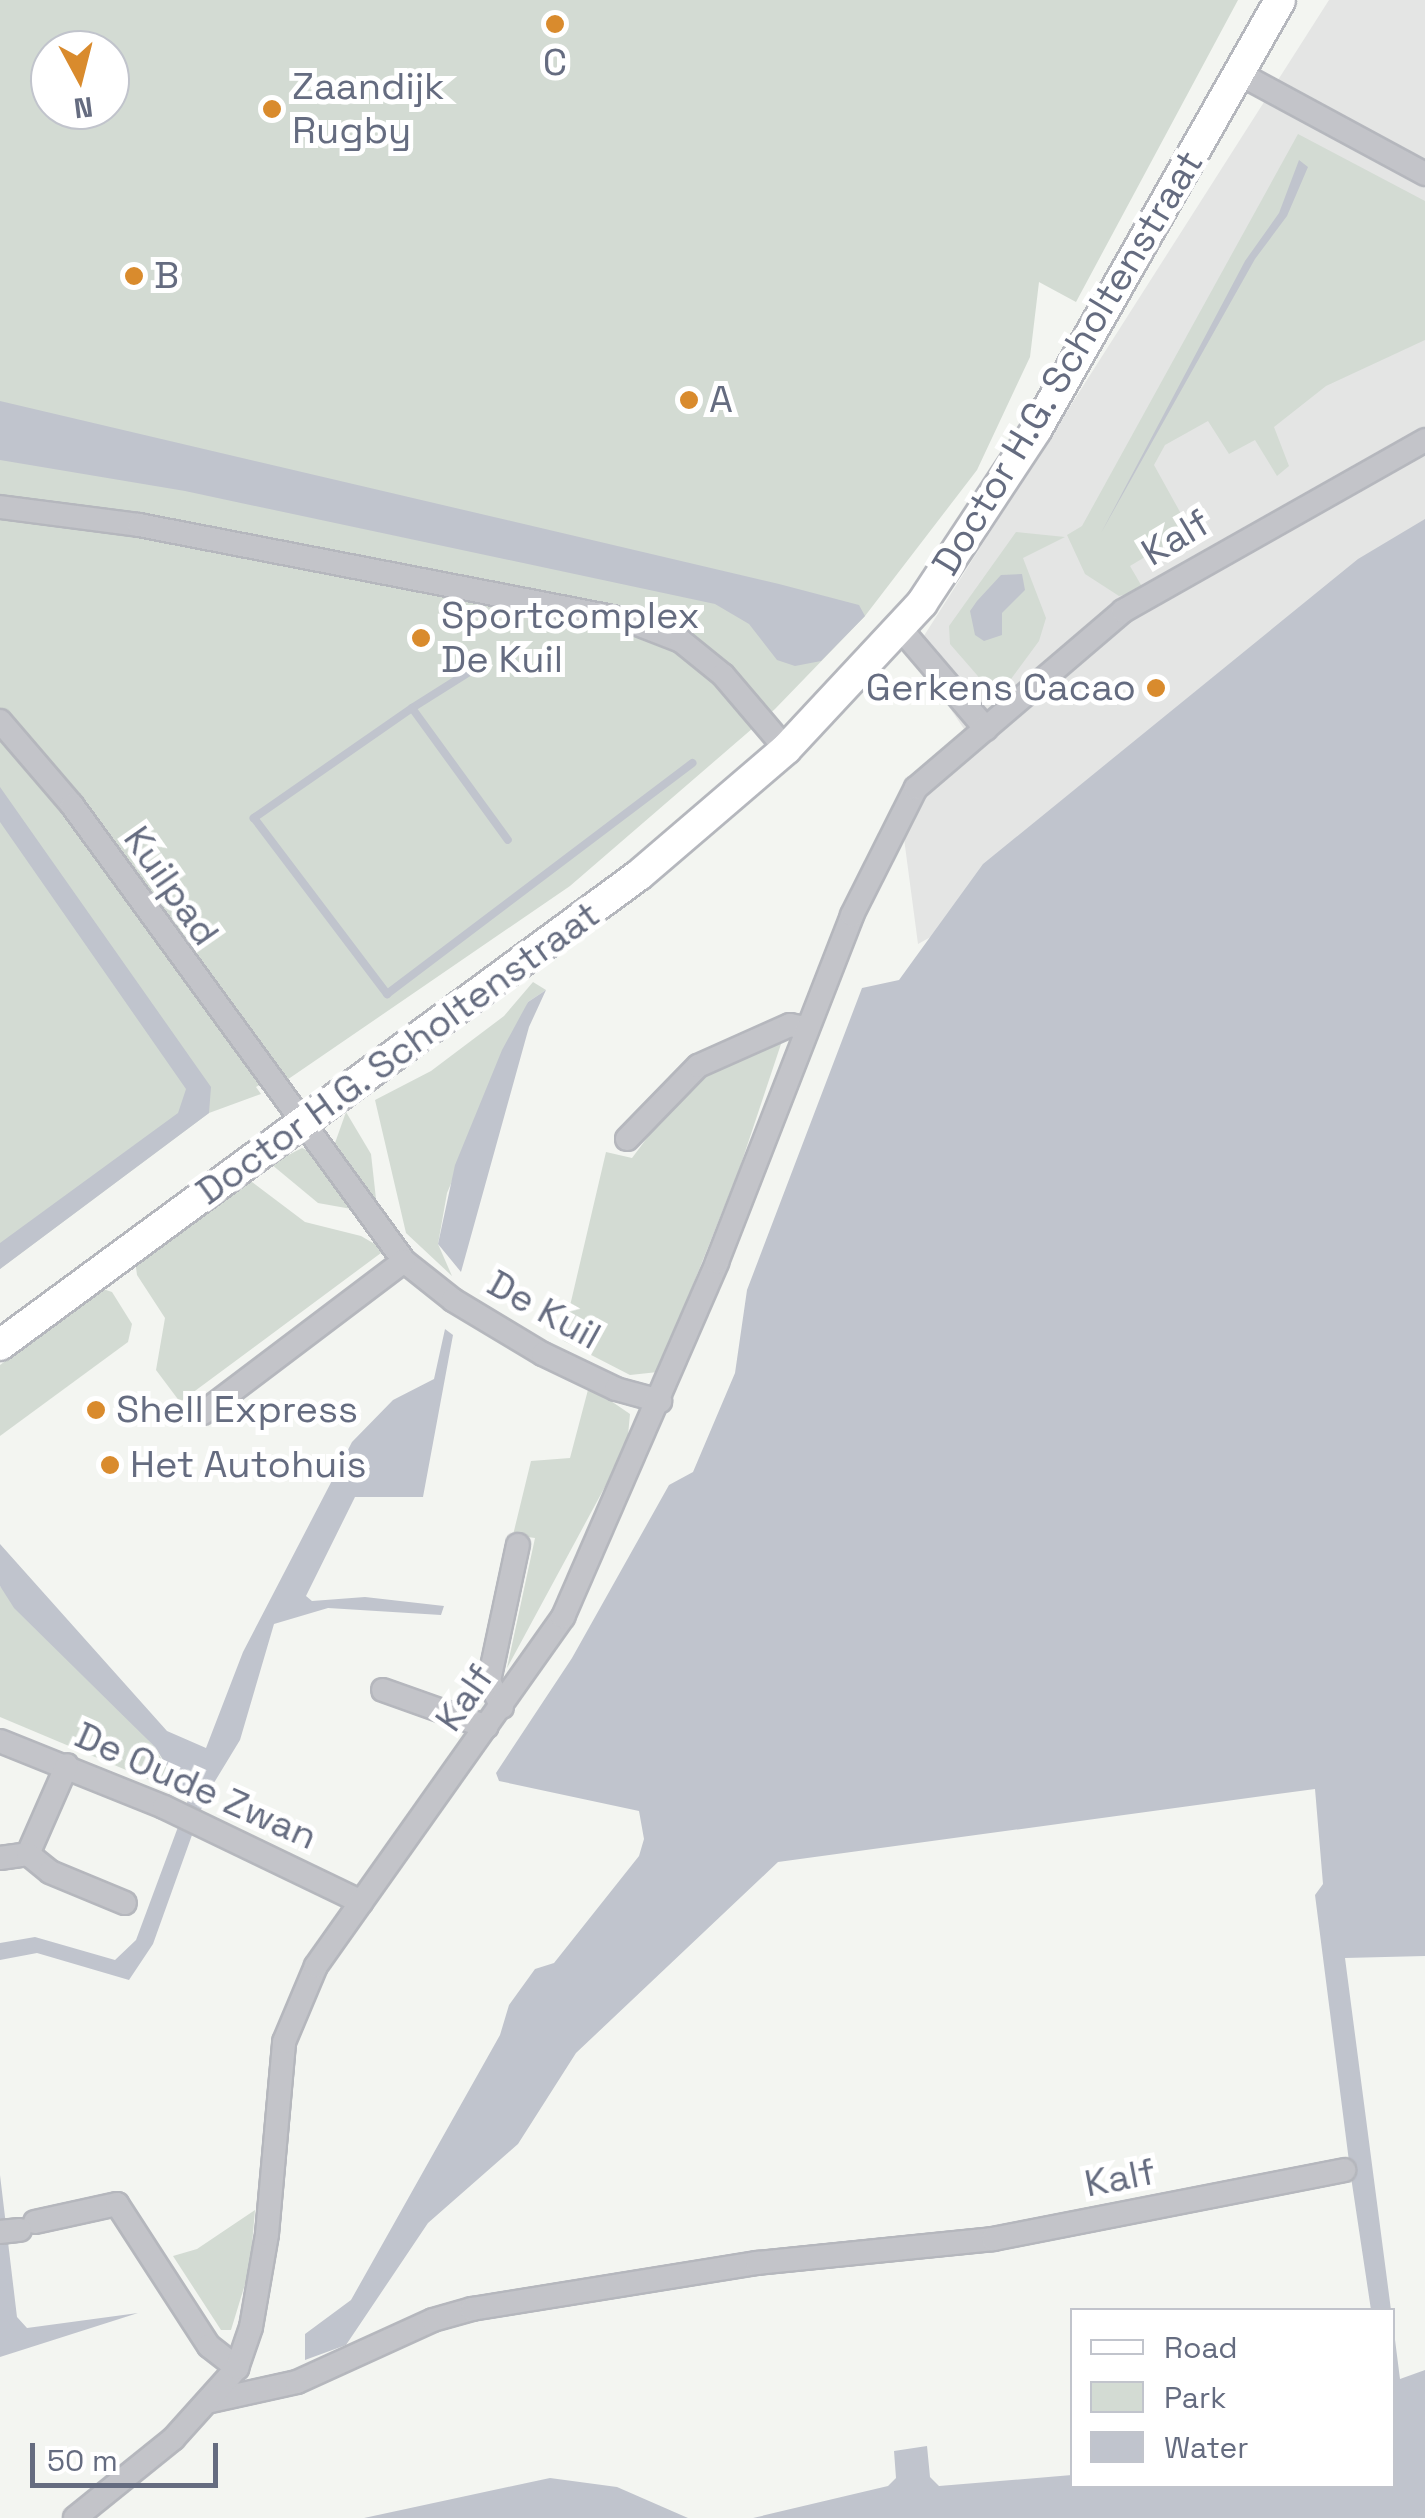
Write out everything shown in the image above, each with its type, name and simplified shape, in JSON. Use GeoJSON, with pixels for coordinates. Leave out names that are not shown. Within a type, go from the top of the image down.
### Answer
{"type":"FeatureCollection","features":[{"type":"Feature","properties":{"kind":"main road","name":"Doctor H.G. Scholtenstraat"},"geometry":{"type":"LineString","coordinates":[[0,1345],[640,875],[786,750],[899,627],[1036,430],[1242,75],[1280,0]]}},
{"type":"Feature","properties":{"kind":"street"},"geometry":{"type":"LineString","coordinates":[[1242,75],[1425,174]]}},
{"type":"Feature","properties":{"kind":"street","name":"Kalf"},"geometry":{"type":"LineString","coordinates":[[75,2518],[212,2401],[237,2368],[251,2327],[267,2234],[284,2042],[316,1966],[563,1617],[660,1401],[858,900],[916,788],[1123,612],[1425,440]]}},
{"type":"Feature","properties":{"kind":"street"},"geometry":{"type":"LineString","coordinates":[[0,507],[140,525],[627,620],[681,640],[724,675],[786,750]]}},
{"type":"Feature","properties":{"kind":"street"},"geometry":{"type":"LineString","coordinates":[[899,627],[986,728]]}},
{"type":"Feature","properties":{"kind":"street","name":"Kuilpad"},"geometry":{"type":"LineString","coordinates":[[0,722],[72,805],[280,1096]]}},
{"type":"Feature","properties":{"kind":"street"},"geometry":{"type":"LineString","coordinates":[[627,1138],[698,1066],[790,1026],[806,1028]]}},
{"type":"Feature","properties":{"kind":"street","name":"De Kuil"},"geometry":{"type":"LineString","coordinates":[[280,1096],[404,1262],[453,1300],[543,1354],[616,1389],[660,1401]]}},
{"type":"Feature","properties":{"kind":"street"},"geometry":{"type":"LineString","coordinates":[[203,1413],[404,1262]]}},
{"type":"Feature","properties":{"kind":"street"},"geometry":{"type":"LineString","coordinates":[[502,1706],[488,1680],[518,1545]]}},
{"type":"Feature","properties":{"kind":"street"},"geometry":{"type":"LineString","coordinates":[[383,1690],[487,1727]]}},
{"type":"Feature","properties":{"kind":"street","name":"De Oude Zwan"},"geometry":{"type":"LineString","coordinates":[[0,1740],[164,1807],[361,1902]]}},
{"type":"Feature","properties":{"kind":"street"},"geometry":{"type":"LineString","coordinates":[[28,1854],[68,1765]]}},
{"type":"Feature","properties":{"kind":"street"},"geometry":{"type":"LineString","coordinates":[[0,1858],[28,1854],[50,1872],[125,1902]]}},
{"type":"Feature","properties":{"kind":"street","name":"Kalf"},"geometry":{"type":"LineString","coordinates":[[212,2401],[297,2382],[433,2320],[472,2309],[757,2263],[993,2239],[1344,2170]]}},
{"type":"Feature","properties":{"kind":"street"},"geometry":{"type":"LineString","coordinates":[[18,2228],[117,2204],[209,2346],[237,2368]]}},
{"type":"Feature","properties":{"kind":"shaded area"},"geometry":{"type":"Polygon","coordinates":[[[1329,0],[1425,0],[1425,663],[918,944],[903,831],[964,729],[913,653],[1329,0]]]}},
{"type":"Feature","properties":{"kind":"green space","name":"Sportcomplex De Kuil"},"geometry":{"type":"Polygon","coordinates":[[[0,0],[1238,0],[1076,302],[1039,282],[1030,357],[977,470],[865,616],[775,709],[570,886],[284,1082],[278,1074],[256,1087],[261,1094],[209,1113],[0,1269],[0,0]]]}},
{"type":"Feature","properties":{"kind":"green space"},"geometry":{"type":"Polygon","coordinates":[[[1298,134],[1425,201],[1425,340],[1326,386],[1274,427],[1289,466],[1277,476],[1255,440],[1229,454],[1208,421],[1165,445],[1154,465],[1190,530],[1130,566],[1144,590],[1119,596],[1085,574],[1067,535],[1082,526],[1298,134]]]}},
{"type":"Feature","properties":{"kind":"green space"},"geometry":{"type":"Polygon","coordinates":[[[1016,532],[1065,537],[1023,558],[1046,618],[1039,641],[997,698],[950,644],[949,626],[1016,532]]]}},
{"type":"Feature","properties":{"kind":"green space"},"geometry":{"type":"Polygon","coordinates":[[[533,982],[546,990],[528,1002],[447,1193],[438,1244],[452,1276],[406,1233],[375,1100],[431,1071],[504,1016],[533,982]]]}},
{"type":"Feature","properties":{"kind":"green space"},"geometry":{"type":"Polygon","coordinates":[[[785,1032],[739,1170],[658,1372],[630,1375],[562,1340],[606,1152],[632,1158],[692,1078],[785,1032]]]}},
{"type":"Feature","properties":{"kind":"green space"},"geometry":{"type":"Polygon","coordinates":[[[346,1112],[371,1154],[377,1208],[335,1143],[346,1112]]]}},
{"type":"Feature","properties":{"kind":"green space"},"geometry":{"type":"Polygon","coordinates":[[[302,1148],[312,1152],[357,1210],[318,1203],[271,1164],[302,1148]]]}},
{"type":"Feature","properties":{"kind":"green space"},"geometry":{"type":"Polygon","coordinates":[[[248,1179],[305,1222],[361,1236],[385,1250],[180,1402],[156,1370],[165,1318],[137,1275],[135,1260],[248,1179]]]}},
{"type":"Feature","properties":{"kind":"green space"},"geometry":{"type":"Polygon","coordinates":[[[103,1289],[112,1292],[132,1324],[128,1342],[0,1436],[0,1365],[103,1289]]]}},
{"type":"Feature","properties":{"kind":"green space"},"geometry":{"type":"Polygon","coordinates":[[[589,1386],[630,1414],[627,1446],[507,1668],[535,1538],[513,1535],[531,1461],[570,1458],[589,1386]]]}},
{"type":"Feature","properties":{"kind":"green space"},"geometry":{"type":"Polygon","coordinates":[[[0,1586],[155,1747],[173,1781],[157,1783],[0,1717],[0,1586]]]}},
{"type":"Feature","properties":{"kind":"green space"},"geometry":{"type":"Polygon","coordinates":[[[255,2210],[250,2268],[231,2330],[221,2330],[173,2256],[197,2249],[255,2210]]]}},
{"type":"Feature","properties":{"kind":"water"},"geometry":{"type":"Polygon","coordinates":[[[1299,160],[1308,167],[1287,216],[1255,259],[1101,533],[1245,261],[1279,213],[1299,160]]]}},
{"type":"Feature","properties":{"kind":"water"},"geometry":{"type":"Polygon","coordinates":[[[0,401],[779,584],[859,605],[865,616],[821,661],[795,666],[777,660],[749,624],[715,604],[185,491],[0,460],[0,401]]]}},
{"type":"Feature","properties":{"kind":"water"},"geometry":{"type":"Polygon","coordinates":[[[1425,519],[1425,1956],[1345,1958],[1391,2308],[1371,2308],[1351,2177],[1315,1895],[1323,1884],[1315,1789],[778,1862],[576,2053],[518,2144],[428,2223],[346,2345],[305,2360],[305,2334],[351,2300],[500,2035],[509,2005],[535,1969],[554,1963],[639,1856],[644,1839],[639,1811],[499,1781],[496,1773],[572,1658],[669,1485],[693,1472],[735,1373],[747,1290],[862,988],[899,980],[983,864],[1358,559],[1425,519]]]}},
{"type":"Feature","properties":{"kind":"water"},"geometry":{"type":"Polygon","coordinates":[[[1022,574],[1025,590],[1002,613],[1002,635],[984,641],[975,635],[970,611],[1001,575],[1022,574]]]}},
{"type":"Feature","properties":{"kind":"water"},"geometry":{"type":"Polygon","coordinates":[[[0,787],[211,1087],[209,1113],[0,1269],[0,1243],[178,1113],[186,1089],[0,822],[0,787]]]}},
{"type":"Feature","properties":{"kind":"water"},"geometry":{"type":"Polygon","coordinates":[[[546,990],[529,1027],[461,1272],[438,1244],[455,1165],[502,1050],[528,1002],[546,990]]]}},
{"type":"Feature","properties":{"kind":"water"},"geometry":{"type":"Polygon","coordinates":[[[445,1329],[453,1335],[423,1497],[355,1497],[306,1596],[312,1601],[365,1597],[444,1606],[441,1615],[328,1608],[274,1624],[240,1740],[206,1796],[153,1944],[129,1980],[37,1953],[0,1960],[0,1943],[35,1937],[115,1960],[136,1940],[188,1800],[155,1747],[14,1608],[0,1586],[0,1544],[167,1731],[206,1748],[243,1652],[352,1442],[393,1400],[434,1379],[445,1329]]]}},
{"type":"Feature","properties":{"kind":"water"},"geometry":{"type":"Polygon","coordinates":[[[0,2175],[17,2317],[27,2328],[138,2313],[0,2357],[0,2175]]]}},
{"type":"Feature","properties":{"kind":"water"},"geometry":{"type":"Polygon","coordinates":[[[1395,2340],[1400,2379],[1425,2370],[1425,2518],[753,2518],[888,2486],[896,2478],[894,2451],[927,2446],[930,2477],[939,2486],[1070,2475],[1070,2488],[1395,2488],[1395,2340]]]}},
{"type":"Feature","properties":{"kind":"water"},"geometry":{"type":"Polygon","coordinates":[[[550,2478],[617,2487],[688,2518],[364,2518],[550,2478]]]}},
{"type":"Feature","properties":{"kind":"waterway"},"geometry":{"type":"LineString","coordinates":[[485,662],[412,708],[508,840]]}},
{"type":"Feature","properties":{"kind":"waterway"},"geometry":{"type":"LineString","coordinates":[[412,708],[254,818],[387,994],[692,763]]}},
{"type":"Feature","properties":{"kind":"place","name":"C"},"geometry":{"type":"Point","coordinates":[555,24]}},
{"type":"Feature","properties":{"kind":"place","name":"Zaandijk Rugby"},"geometry":{"type":"Point","coordinates":[272,109]}},
{"type":"Feature","properties":{"kind":"place","name":"B"},"geometry":{"type":"Point","coordinates":[134,276]}},
{"type":"Feature","properties":{"kind":"place","name":"A"},"geometry":{"type":"Point","coordinates":[689,400]}},
{"type":"Feature","properties":{"kind":"place","name":"Sportcomplex De Kuil"},"geometry":{"type":"Point","coordinates":[421,638]}},
{"type":"Feature","properties":{"kind":"place","name":"Gerkens Cacao"},"geometry":{"type":"Point","coordinates":[1156,688]}},
{"type":"Feature","properties":{"kind":"place","name":"Shell Express"},"geometry":{"type":"Point","coordinates":[96,1410]}},
{"type":"Feature","properties":{"kind":"place","name":"Het Autohuis"},"geometry":{"type":"Point","coordinates":[110,1465]}}]}
